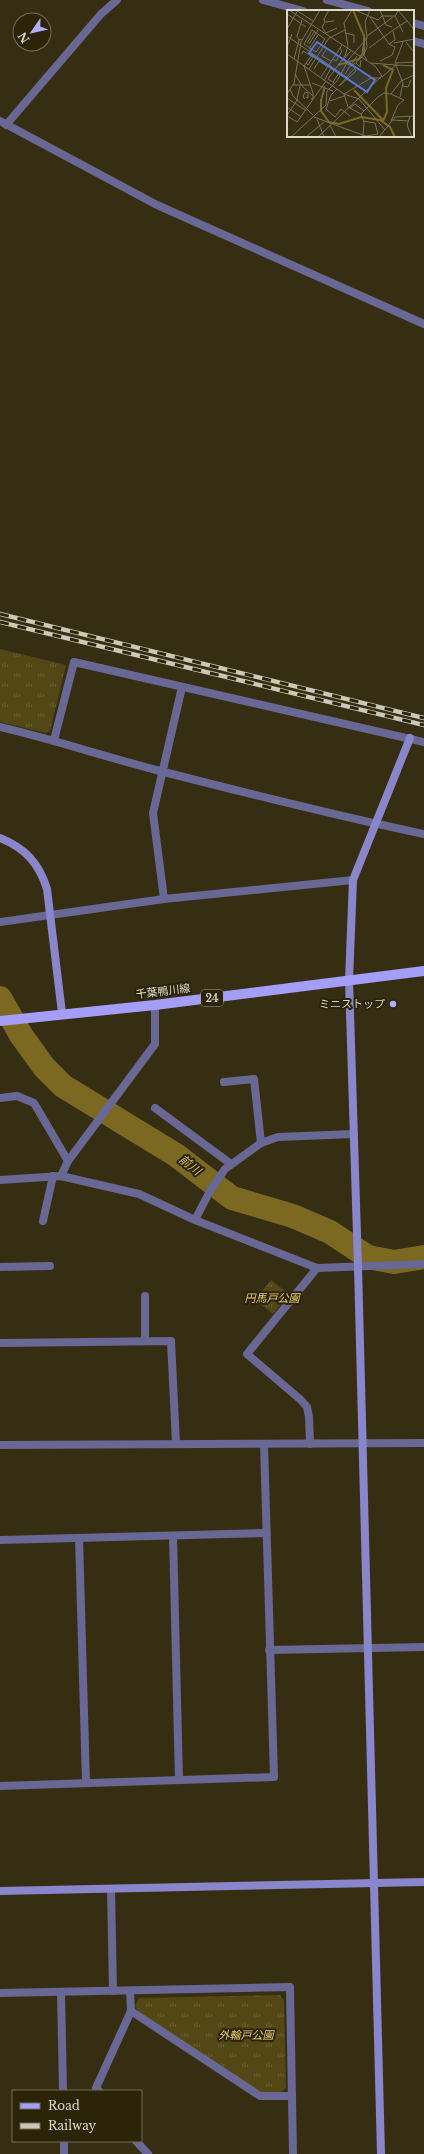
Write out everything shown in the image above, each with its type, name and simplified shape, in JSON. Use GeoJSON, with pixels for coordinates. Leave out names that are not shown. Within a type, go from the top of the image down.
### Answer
{"type":"FeatureCollection","features":[{"type":"Feature","properties":{"kind":"main road","name":"千葉鴨川線"},"geometry":{"type":"LineString","coordinates":[[0,1021],[62,1013],[155,1005],[424,971]]}},
{"type":"Feature","properties":{"kind":"street"},"geometry":{"type":"LineString","coordinates":[[117,0],[101,14],[3,123],[157,205],[424,324]]}},
{"type":"Feature","properties":{"kind":"street"},"geometry":{"type":"LineString","coordinates":[[263,0],[300,10]]}},
{"type":"Feature","properties":{"kind":"street"},"geometry":{"type":"LineString","coordinates":[[327,0],[364,10]]}},
{"type":"Feature","properties":{"kind":"street"},"geometry":{"type":"LineString","coordinates":[[414,23],[424,26]]}},
{"type":"Feature","properties":{"kind":"street"},"geometry":{"type":"LineString","coordinates":[[414,41],[424,44]]}},
{"type":"Feature","properties":{"kind":"street"},"geometry":{"type":"LineString","coordinates":[[54,740],[74,662],[424,742]]}},
{"type":"Feature","properties":{"kind":"street"},"geometry":{"type":"LineString","coordinates":[[164,899],[153,813],[182,687]]}},
{"type":"Feature","properties":{"kind":"street"},"geometry":{"type":"LineString","coordinates":[[0,727],[54,740],[163,772],[374,824],[424,834]]}},
{"type":"Feature","properties":{"kind":"street"},"geometry":{"type":"LineString","coordinates":[[381,2154],[358,1267],[348,980],[353,880],[374,824],[410,738]]}},
{"type":"Feature","properties":{"kind":"street"},"geometry":{"type":"LineString","coordinates":[[0,838],[24,851],[42,872],[47,889],[62,1013]]}},
{"type":"Feature","properties":{"kind":"street"},"geometry":{"type":"LineString","coordinates":[[0,922],[164,899],[353,880]]}},
{"type":"Feature","properties":{"kind":"street"},"geometry":{"type":"LineString","coordinates":[[43,1221],[57,1176],[155,1044],[155,1005]]}},
{"type":"Feature","properties":{"kind":"street"},"geometry":{"type":"LineString","coordinates":[[224,1082],[254,1078],[261,1143]]}},
{"type":"Feature","properties":{"kind":"street"},"geometry":{"type":"LineString","coordinates":[[0,1098],[17,1096],[34,1103],[68,1161]]}},
{"type":"Feature","properties":{"kind":"street"},"geometry":{"type":"LineString","coordinates":[[155,1108],[231,1164]]}},
{"type":"Feature","properties":{"kind":"street"},"geometry":{"type":"LineString","coordinates":[[194,1220],[224,1169],[261,1143],[278,1137],[354,1134]]}},
{"type":"Feature","properties":{"kind":"street"},"geometry":{"type":"LineString","coordinates":[[0,1180],[57,1176],[139,1194],[194,1220],[317,1268],[424,1264]]}},
{"type":"Feature","properties":{"kind":"street"},"geometry":{"type":"LineString","coordinates":[[0,1267],[50,1266]]}},
{"type":"Feature","properties":{"kind":"street"},"geometry":{"type":"LineString","coordinates":[[310,1444],[307,1407],[301,1400],[247,1354],[317,1268]]}},
{"type":"Feature","properties":{"kind":"street"},"geometry":{"type":"LineString","coordinates":[[145,1296],[145,1341]]}},
{"type":"Feature","properties":{"kind":"street"},"geometry":{"type":"LineString","coordinates":[[0,1343],[172,1341],[176,1444]]}},
{"type":"Feature","properties":{"kind":"street"},"geometry":{"type":"LineString","coordinates":[[0,1445],[424,1443]]}},
{"type":"Feature","properties":{"kind":"street"},"geometry":{"type":"LineString","coordinates":[[0,1786],[274,1777],[264,1444]]}},
{"type":"Feature","properties":{"kind":"street"},"geometry":{"type":"LineString","coordinates":[[0,1540],[266,1533]]}},
{"type":"Feature","properties":{"kind":"street"},"geometry":{"type":"LineString","coordinates":[[173,1536],[178,1780]]}},
{"type":"Feature","properties":{"kind":"street"},"geometry":{"type":"LineString","coordinates":[[79,1538],[86,1784]]}},
{"type":"Feature","properties":{"kind":"street"},"geometry":{"type":"LineString","coordinates":[[269,1650],[424,1647]]}},
{"type":"Feature","properties":{"kind":"street"},"geometry":{"type":"LineString","coordinates":[[0,1891],[424,1882]]}},
{"type":"Feature","properties":{"kind":"street"},"geometry":{"type":"LineString","coordinates":[[111,1889],[113,1991]]}},
{"type":"Feature","properties":{"kind":"street"},"geometry":{"type":"LineString","coordinates":[[0,1993],[290,1987],[293,2154]]}},
{"type":"Feature","properties":{"kind":"street"},"geometry":{"type":"LineString","coordinates":[[98,2090],[96,2088],[131,2011],[130,1991]]}},
{"type":"Feature","properties":{"kind":"street"},"geometry":{"type":"LineString","coordinates":[[61,1992],[63,2090]]}},
{"type":"Feature","properties":{"kind":"street"},"geometry":{"type":"LineString","coordinates":[[131,2011],[260,2096],[292,2096]]}},
{"type":"Feature","properties":{"kind":"street"},"geometry":{"type":"LineString","coordinates":[[64,2142],[64,2154]]}},
{"type":"Feature","properties":{"kind":"street"},"geometry":{"type":"LineString","coordinates":[[137,2142],[148,2154]]}},
{"type":"Feature","properties":{"kind":"green space"},"geometry":{"type":"Polygon","coordinates":[[[0,649],[66,665],[50,731],[46,733],[0,722],[0,649]]]}},
{"type":"Feature","properties":{"kind":"green space","name":"円馬戸公園"},"geometry":{"type":"Polygon","coordinates":[[[271,1280],[289,1294],[273,1314],[255,1300],[271,1280]]]}},
{"type":"Feature","properties":{"kind":"green space","name":"外輪戸公園"},"geometry":{"type":"Polygon","coordinates":[[[280,1995],[284,2001],[286,2088],[281,2092],[260,2092],[138,2011],[135,2006],[139,1998],[280,1995]]]}},
{"type":"Feature","properties":{"kind":"waterway","name":"前川"},"geometry":{"type":"LineString","coordinates":[[0,998],[21,1035],[44,1067],[63,1086],[176,1155],[232,1198],[293,1216],[330,1232],[368,1257],[394,1262],[424,1257]]}},
{"type":"Feature","properties":{"kind":"railway"},"geometry":{"type":"LineString","coordinates":[[0,614],[424,718]]}},
{"type":"Feature","properties":{"kind":"railway"},"geometry":{"type":"LineString","coordinates":[[0,622],[424,725]]}},
{"type":"Feature","properties":{"kind":"place","name":"ミニストップ"},"geometry":{"type":"Point","coordinates":[393,1004]}}]}
